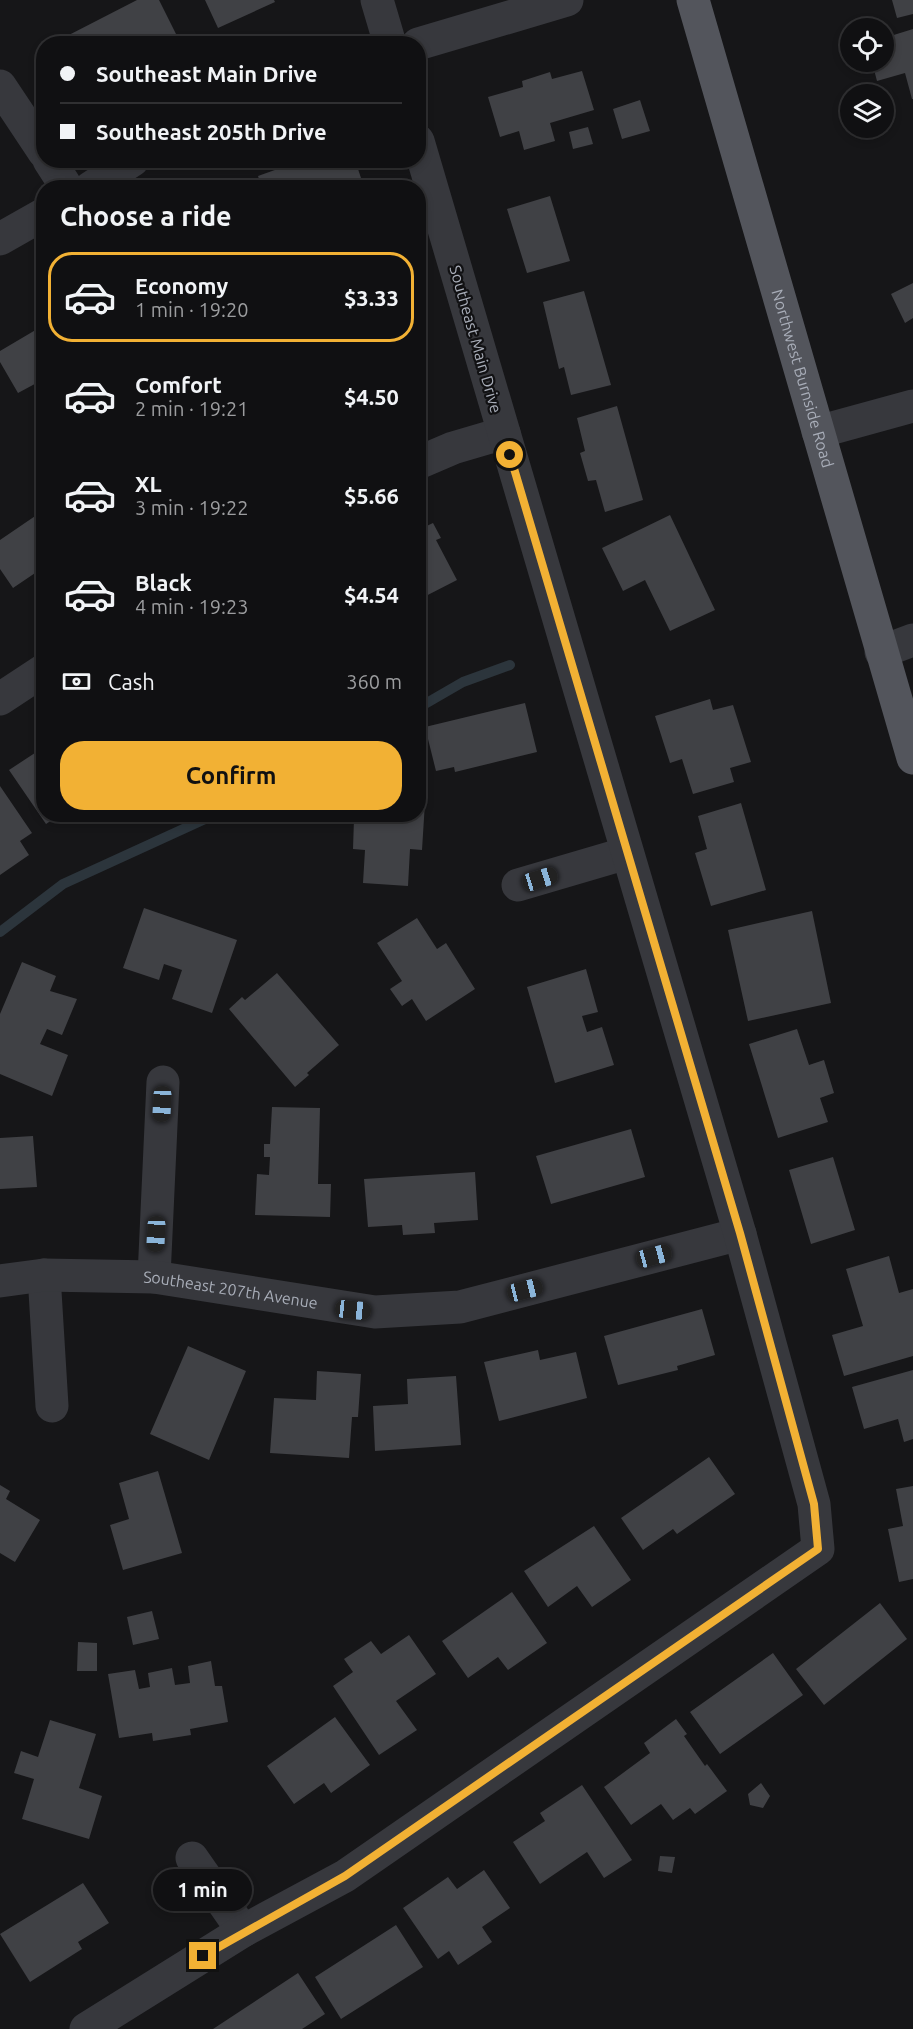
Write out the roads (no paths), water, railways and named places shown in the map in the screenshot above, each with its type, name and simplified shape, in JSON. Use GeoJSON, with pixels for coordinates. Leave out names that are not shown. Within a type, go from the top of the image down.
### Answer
{"type":"FeatureCollection","features":[{"type":"Feature","properties":{"kind":"main road","name":"Northwest Burnside Road"},"geometry":{"type":"LineString","coordinates":[[693,0],[881,652],[913,755]]}},
{"type":"Feature","properties":{"kind":"street"},"geometry":{"type":"LineString","coordinates":[[377,0],[388,36]]}},
{"type":"Feature","properties":{"kind":"street"},"geometry":{"type":"LineString","coordinates":[[426,42],[567,0]]}},
{"type":"Feature","properties":{"kind":"street"},"geometry":{"type":"LineString","coordinates":[[0,86],[36,140]]}},
{"type":"Feature","properties":{"kind":"street"},"geometry":{"type":"LineString","coordinates":[[102,180],[121,168]]}},
{"type":"Feature","properties":{"kind":"street","name":"Southeast Main Drive"},"geometry":{"type":"LineString","coordinates":[[243,1932],[345,1876],[818,1549],[814,1504],[740,1233],[426,168]]}},
{"type":"Feature","properties":{"kind":"street"},"geometry":{"type":"LineString","coordinates":[[0,239],[36,219]]}},
{"type":"Feature","properties":{"kind":"street"},"geometry":{"type":"LineString","coordinates":[[818,432],[913,406]]}},
{"type":"Feature","properties":{"kind":"street"},"geometry":{"type":"LineString","coordinates":[[426,460],[453,448],[504,433]]}},
{"type":"Feature","properties":{"kind":"street"},"geometry":{"type":"LineString","coordinates":[[881,652],[913,640]]}},
{"type":"Feature","properties":{"kind":"street"},"geometry":{"type":"LineString","coordinates":[[0,699],[36,675]]}},
{"type":"Feature","properties":{"kind":"street"},"geometry":{"type":"LineString","coordinates":[[518,885],[627,853]]}},
{"type":"Feature","properties":{"kind":"street"},"geometry":{"type":"LineString","coordinates":[[154,1277],[163,1083]]}},
{"type":"Feature","properties":{"kind":"street","name":"Southeast 207th Avenue"},"geometry":{"type":"LineString","coordinates":[[0,1281],[44,1275],[154,1277],[375,1312],[460,1307],[740,1233]]}},
{"type":"Feature","properties":{"kind":"street"},"geometry":{"type":"LineString","coordinates":[[44,1275],[52,1406]]}},
{"type":"Feature","properties":{"kind":"street"},"geometry":{"type":"LineString","coordinates":[[86,2029],[243,1932],[192,1858]]}},
{"type":"Feature","properties":{"kind":"waterway"},"geometry":{"type":"LineString","coordinates":[[426,703],[463,682],[510,665]]}},
{"type":"Feature","properties":{"kind":"waterway"},"geometry":{"type":"LineString","coordinates":[[0,932],[63,884],[199,822]]}}]}
